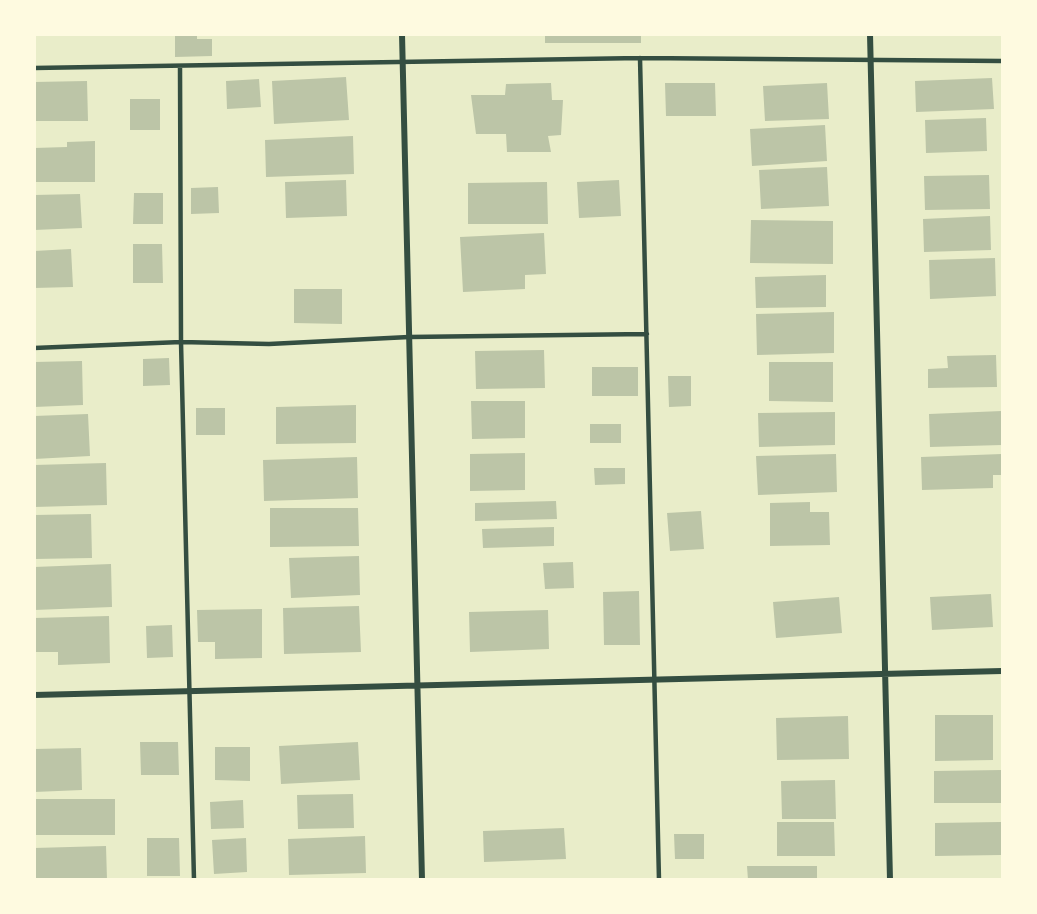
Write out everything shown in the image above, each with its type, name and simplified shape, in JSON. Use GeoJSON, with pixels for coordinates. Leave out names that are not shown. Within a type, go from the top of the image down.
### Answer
{"type":"FeatureCollection","features":[{"type":"Feature","properties":{"kind":"street"},"geometry":{"type":"LineString","coordinates":[[402,34],[422,879]]}},
{"type":"Feature","properties":{"kind":"street"},"geometry":{"type":"LineString","coordinates":[[870,34],[890,879]]}},
{"type":"Feature","properties":{"kind":"street"},"geometry":{"type":"LineString","coordinates":[[34,694],[1002,671]]}},
{"type":"Feature","properties":{"kind":"lane"},"geometry":{"type":"LineString","coordinates":[[640,58],[659,879]]}},
{"type":"Feature","properties":{"kind":"lane"},"geometry":{"type":"LineString","coordinates":[[34,68],[640,58],[1002,61]]}},
{"type":"Feature","properties":{"kind":"lane"},"geometry":{"type":"LineString","coordinates":[[180,67],[181,342],[194,879]]}},
{"type":"Feature","properties":{"kind":"lane"},"geometry":{"type":"LineString","coordinates":[[34,348],[181,342],[269,344],[408,337],[647,334]]}},
{"type":"Feature","properties":{"kind":"building"},"geometry":{"type":"Polygon","coordinates":[[[175,34],[197,34],[197,39],[212,39],[212,56],[175,57],[175,34]]]}},
{"type":"Feature","properties":{"kind":"building"},"geometry":{"type":"Polygon","coordinates":[[[545,34],[641,34],[641,43],[545,43],[545,34]]]}},
{"type":"Feature","properties":{"kind":"building"},"geometry":{"type":"Polygon","coordinates":[[[346,77],[349,120],[274,124],[272,81],[346,77]]]}},
{"type":"Feature","properties":{"kind":"building"},"geometry":{"type":"Polygon","coordinates":[[[992,78],[994,109],[916,112],[915,81],[992,78]]]}},
{"type":"Feature","properties":{"kind":"building"},"geometry":{"type":"Polygon","coordinates":[[[259,79],[261,107],[227,109],[226,81],[259,79]]]}},
{"type":"Feature","properties":{"kind":"building"},"geometry":{"type":"Polygon","coordinates":[[[87,81],[88,121],[34,121],[34,82],[87,81]]]}},
{"type":"Feature","properties":{"kind":"building"},"geometry":{"type":"Polygon","coordinates":[[[551,83],[552,100],[563,100],[561,135],[548,136],[551,152],[507,152],[506,134],[476,134],[471,95],[505,95],[506,84],[551,83]]]}},
{"type":"Feature","properties":{"kind":"building"},"geometry":{"type":"Polygon","coordinates":[[[665,83],[715,83],[716,116],[666,116],[665,83]]]}},
{"type":"Feature","properties":{"kind":"building"},"geometry":{"type":"Polygon","coordinates":[[[827,83],[829,119],[765,121],[763,86],[827,83]]]}},
{"type":"Feature","properties":{"kind":"building"},"geometry":{"type":"Polygon","coordinates":[[[130,99],[160,99],[160,130],[130,130],[130,99]]]}},
{"type":"Feature","properties":{"kind":"building"},"geometry":{"type":"Polygon","coordinates":[[[986,118],[987,151],[926,153],[925,120],[986,118]]]}},
{"type":"Feature","properties":{"kind":"building"},"geometry":{"type":"Polygon","coordinates":[[[825,125],[827,161],[752,166],[750,129],[825,125]]]}},
{"type":"Feature","properties":{"kind":"building"},"geometry":{"type":"Polygon","coordinates":[[[353,136],[354,174],[266,177],[265,140],[353,136]]]}},
{"type":"Feature","properties":{"kind":"building"},"geometry":{"type":"Polygon","coordinates":[[[95,141],[95,182],[34,182],[34,148],[67,147],[67,142],[95,141]]]}},
{"type":"Feature","properties":{"kind":"building"},"geometry":{"type":"Polygon","coordinates":[[[827,167],[829,206],[761,209],[759,170],[827,167]]]}},
{"type":"Feature","properties":{"kind":"building"},"geometry":{"type":"Polygon","coordinates":[[[989,175],[990,209],[925,210],[924,176],[989,175]]]}},
{"type":"Feature","properties":{"kind":"building"},"geometry":{"type":"Polygon","coordinates":[[[346,180],[347,216],[286,218],[285,182],[346,180]]]}},
{"type":"Feature","properties":{"kind":"building"},"geometry":{"type":"Polygon","coordinates":[[[619,180],[621,216],[579,218],[577,182],[619,180]]]}},
{"type":"Feature","properties":{"kind":"building"},"geometry":{"type":"Polygon","coordinates":[[[547,182],[548,224],[468,224],[468,183],[547,182]]]}},
{"type":"Feature","properties":{"kind":"building"},"geometry":{"type":"Polygon","coordinates":[[[218,187],[219,213],[191,214],[191,188],[218,187]]]}},
{"type":"Feature","properties":{"kind":"building"},"geometry":{"type":"Polygon","coordinates":[[[134,193],[163,193],[163,224],[133,224],[134,193]]]}},
{"type":"Feature","properties":{"kind":"building"},"geometry":{"type":"Polygon","coordinates":[[[80,194],[82,228],[34,230],[34,195],[80,194]]]}},
{"type":"Feature","properties":{"kind":"building"},"geometry":{"type":"Polygon","coordinates":[[[990,216],[991,250],[924,252],[923,219],[990,216]]]}},
{"type":"Feature","properties":{"kind":"building"},"geometry":{"type":"Polygon","coordinates":[[[751,220],[833,221],[833,264],[750,263],[751,220]]]}},
{"type":"Feature","properties":{"kind":"building"},"geometry":{"type":"Polygon","coordinates":[[[544,233],[546,274],[525,275],[525,289],[463,292],[460,237],[544,233]]]}},
{"type":"Feature","properties":{"kind":"building"},"geometry":{"type":"Polygon","coordinates":[[[133,244],[162,244],[163,283],[133,283],[133,244]]]}},
{"type":"Feature","properties":{"kind":"building"},"geometry":{"type":"Polygon","coordinates":[[[71,249],[73,287],[34,288],[34,251],[71,249]]]}},
{"type":"Feature","properties":{"kind":"building"},"geometry":{"type":"Polygon","coordinates":[[[995,258],[996,296],[930,299],[929,260],[995,258]]]}},
{"type":"Feature","properties":{"kind":"building"},"geometry":{"type":"Polygon","coordinates":[[[826,275],[826,307],[756,308],[755,277],[826,275]]]}},
{"type":"Feature","properties":{"kind":"building"},"geometry":{"type":"Polygon","coordinates":[[[294,289],[342,289],[342,324],[294,323],[294,289]]]}},
{"type":"Feature","properties":{"kind":"building"},"geometry":{"type":"Polygon","coordinates":[[[834,312],[834,353],[757,355],[756,314],[834,312]]]}},
{"type":"Feature","properties":{"kind":"building"},"geometry":{"type":"Polygon","coordinates":[[[544,350],[545,388],[476,389],[475,351],[544,350]]]}},
{"type":"Feature","properties":{"kind":"building"},"geometry":{"type":"Polygon","coordinates":[[[996,355],[997,387],[928,388],[928,369],[948,368],[947,356],[996,355]]]}},
{"type":"Feature","properties":{"kind":"building"},"geometry":{"type":"Polygon","coordinates":[[[169,358],[170,385],[143,386],[143,359],[169,358]]]}},
{"type":"Feature","properties":{"kind":"building"},"geometry":{"type":"Polygon","coordinates":[[[82,361],[83,405],[34,407],[34,362],[82,361]]]}},
{"type":"Feature","properties":{"kind":"building"},"geometry":{"type":"Polygon","coordinates":[[[769,362],[833,362],[833,402],[769,401],[769,362]]]}},
{"type":"Feature","properties":{"kind":"building"},"geometry":{"type":"Polygon","coordinates":[[[592,367],[638,367],[638,396],[592,396],[592,367]]]}},
{"type":"Feature","properties":{"kind":"building"},"geometry":{"type":"Polygon","coordinates":[[[668,376],[691,376],[691,406],[669,407],[668,376]]]}},
{"type":"Feature","properties":{"kind":"building"},"geometry":{"type":"Polygon","coordinates":[[[471,401],[525,401],[525,438],[472,439],[471,401]]]}},
{"type":"Feature","properties":{"kind":"building"},"geometry":{"type":"Polygon","coordinates":[[[356,405],[356,443],[276,444],[276,407],[356,405]]]}},
{"type":"Feature","properties":{"kind":"building"},"geometry":{"type":"Polygon","coordinates":[[[196,408],[225,408],[225,435],[196,435],[196,408]]]}},
{"type":"Feature","properties":{"kind":"building"},"geometry":{"type":"Polygon","coordinates":[[[1002,411],[1002,445],[930,447],[929,414],[1002,411]]]}},
{"type":"Feature","properties":{"kind":"building"},"geometry":{"type":"Polygon","coordinates":[[[835,412],[835,445],[759,447],[758,413],[835,412]]]}},
{"type":"Feature","properties":{"kind":"building"},"geometry":{"type":"Polygon","coordinates":[[[88,414],[90,456],[34,459],[34,416],[88,414]]]}},
{"type":"Feature","properties":{"kind":"building"},"geometry":{"type":"Polygon","coordinates":[[[590,424],[621,424],[621,443],[590,443],[590,424]]]}},
{"type":"Feature","properties":{"kind":"building"},"geometry":{"type":"Polygon","coordinates":[[[525,453],[525,490],[470,491],[470,454],[525,453]]]}},
{"type":"Feature","properties":{"kind":"building"},"geometry":{"type":"Polygon","coordinates":[[[836,454],[837,492],[758,495],[756,456],[836,454]]]}},
{"type":"Feature","properties":{"kind":"building"},"geometry":{"type":"Polygon","coordinates":[[[1002,454],[1002,475],[993,475],[993,488],[922,490],[921,457],[1002,454]]]}},
{"type":"Feature","properties":{"kind":"building"},"geometry":{"type":"Polygon","coordinates":[[[357,457],[358,498],[264,501],[263,460],[357,457]]]}},
{"type":"Feature","properties":{"kind":"building"},"geometry":{"type":"Polygon","coordinates":[[[106,463],[107,505],[34,507],[34,465],[106,463]]]}},
{"type":"Feature","properties":{"kind":"building"},"geometry":{"type":"Polygon","coordinates":[[[594,468],[625,468],[625,484],[595,485],[594,468]]]}},
{"type":"Feature","properties":{"kind":"building"},"geometry":{"type":"Polygon","coordinates":[[[556,501],[557,519],[475,521],[475,503],[556,501]]]}},
{"type":"Feature","properties":{"kind":"building"},"geometry":{"type":"Polygon","coordinates":[[[810,502],[810,512],[829,512],[830,545],[770,546],[770,503],[810,502]]]}},
{"type":"Feature","properties":{"kind":"building"},"geometry":{"type":"Polygon","coordinates":[[[270,508],[358,508],[359,546],[270,547],[270,508]]]}},
{"type":"Feature","properties":{"kind":"building"},"geometry":{"type":"Polygon","coordinates":[[[701,511],[704,549],[670,551],[667,513],[701,511]]]}},
{"type":"Feature","properties":{"kind":"building"},"geometry":{"type":"Polygon","coordinates":[[[91,514],[92,558],[34,559],[34,515],[91,514]]]}},
{"type":"Feature","properties":{"kind":"building"},"geometry":{"type":"Polygon","coordinates":[[[554,527],[554,546],[483,548],[482,529],[554,527]]]}},
{"type":"Feature","properties":{"kind":"building"},"geometry":{"type":"Polygon","coordinates":[[[359,556],[360,595],[291,598],[289,558],[359,556]]]}},
{"type":"Feature","properties":{"kind":"building"},"geometry":{"type":"Polygon","coordinates":[[[573,562],[574,588],[545,589],[543,563],[573,562]]]}},
{"type":"Feature","properties":{"kind":"building"},"geometry":{"type":"Polygon","coordinates":[[[111,564],[112,607],[34,610],[34,567],[111,564]]]}},
{"type":"Feature","properties":{"kind":"building"},"geometry":{"type":"Polygon","coordinates":[[[639,591],[640,645],[604,645],[603,592],[639,591]]]}},
{"type":"Feature","properties":{"kind":"building"},"geometry":{"type":"Polygon","coordinates":[[[991,594],[993,627],[932,630],[930,597],[991,594]]]}},
{"type":"Feature","properties":{"kind":"building"},"geometry":{"type":"Polygon","coordinates":[[[839,597],[842,633],[776,638],[773,602],[839,597]]]}},
{"type":"Feature","properties":{"kind":"building"},"geometry":{"type":"Polygon","coordinates":[[[359,606],[361,652],[284,654],[283,608],[359,606]]]}},
{"type":"Feature","properties":{"kind":"building"},"geometry":{"type":"Polygon","coordinates":[[[262,609],[262,658],[215,659],[215,642],[198,642],[197,610],[262,609]]]}},
{"type":"Feature","properties":{"kind":"building"},"geometry":{"type":"Polygon","coordinates":[[[548,610],[549,649],[470,652],[469,612],[548,610]]]}},
{"type":"Feature","properties":{"kind":"building"},"geometry":{"type":"Polygon","coordinates":[[[109,616],[110,663],[58,665],[58,652],[34,652],[34,618],[109,616]]]}},
{"type":"Feature","properties":{"kind":"building"},"geometry":{"type":"Polygon","coordinates":[[[172,625],[173,657],[147,658],[146,626],[172,625]]]}},
{"type":"Feature","properties":{"kind":"building"},"geometry":{"type":"Polygon","coordinates":[[[935,715],[993,715],[993,760],[935,761],[935,715]]]}},
{"type":"Feature","properties":{"kind":"building"},"geometry":{"type":"Polygon","coordinates":[[[848,716],[849,759],[777,760],[776,718],[848,716]]]}},
{"type":"Feature","properties":{"kind":"building"},"geometry":{"type":"Polygon","coordinates":[[[140,742],[178,742],[179,775],[141,775],[140,742]]]}},
{"type":"Feature","properties":{"kind":"building"},"geometry":{"type":"Polygon","coordinates":[[[358,742],[360,780],[281,784],[279,746],[358,742]]]}},
{"type":"Feature","properties":{"kind":"building"},"geometry":{"type":"Polygon","coordinates":[[[215,747],[250,747],[250,781],[215,780],[215,747]]]}},
{"type":"Feature","properties":{"kind":"building"},"geometry":{"type":"Polygon","coordinates":[[[81,748],[82,790],[34,792],[34,749],[81,748]]]}},
{"type":"Feature","properties":{"kind":"building"},"geometry":{"type":"Polygon","coordinates":[[[1002,770],[1002,803],[934,803],[934,771],[1002,770]]]}},
{"type":"Feature","properties":{"kind":"building"},"geometry":{"type":"Polygon","coordinates":[[[835,780],[836,819],[782,819],[781,781],[835,780]]]}},
{"type":"Feature","properties":{"kind":"building"},"geometry":{"type":"Polygon","coordinates":[[[353,794],[354,828],[298,829],[297,795],[353,794]]]}},
{"type":"Feature","properties":{"kind":"building"},"geometry":{"type":"Polygon","coordinates":[[[34,799],[115,799],[115,835],[34,835],[34,799]]]}},
{"type":"Feature","properties":{"kind":"building"},"geometry":{"type":"Polygon","coordinates":[[[243,800],[244,828],[211,829],[210,802],[243,800]]]}},
{"type":"Feature","properties":{"kind":"building"},"geometry":{"type":"Polygon","coordinates":[[[777,822],[834,822],[835,856],[777,856],[777,822]]]}},
{"type":"Feature","properties":{"kind":"building"},"geometry":{"type":"Polygon","coordinates":[[[1001,822],[1001,855],[935,856],[935,823],[1001,822]]]}},
{"type":"Feature","properties":{"kind":"building"},"geometry":{"type":"Polygon","coordinates":[[[564,828],[566,859],[484,862],[483,831],[564,828]]]}},
{"type":"Feature","properties":{"kind":"building"},"geometry":{"type":"Polygon","coordinates":[[[674,834],[704,834],[704,859],[675,859],[674,834]]]}},
{"type":"Feature","properties":{"kind":"building"},"geometry":{"type":"Polygon","coordinates":[[[365,836],[366,873],[289,875],[288,839],[365,836]]]}},
{"type":"Feature","properties":{"kind":"building"},"geometry":{"type":"Polygon","coordinates":[[[147,838],[179,838],[180,876],[147,876],[147,838]]]}},
{"type":"Feature","properties":{"kind":"building"},"geometry":{"type":"Polygon","coordinates":[[[246,838],[247,872],[214,874],[212,840],[246,838]]]}},
{"type":"Feature","properties":{"kind":"building"},"geometry":{"type":"Polygon","coordinates":[[[106,846],[107,880],[34,880],[34,848],[106,846]]]}},
{"type":"Feature","properties":{"kind":"building"},"geometry":{"type":"Polygon","coordinates":[[[747,866],[817,866],[817,880],[748,880],[747,866]]]}}]}
